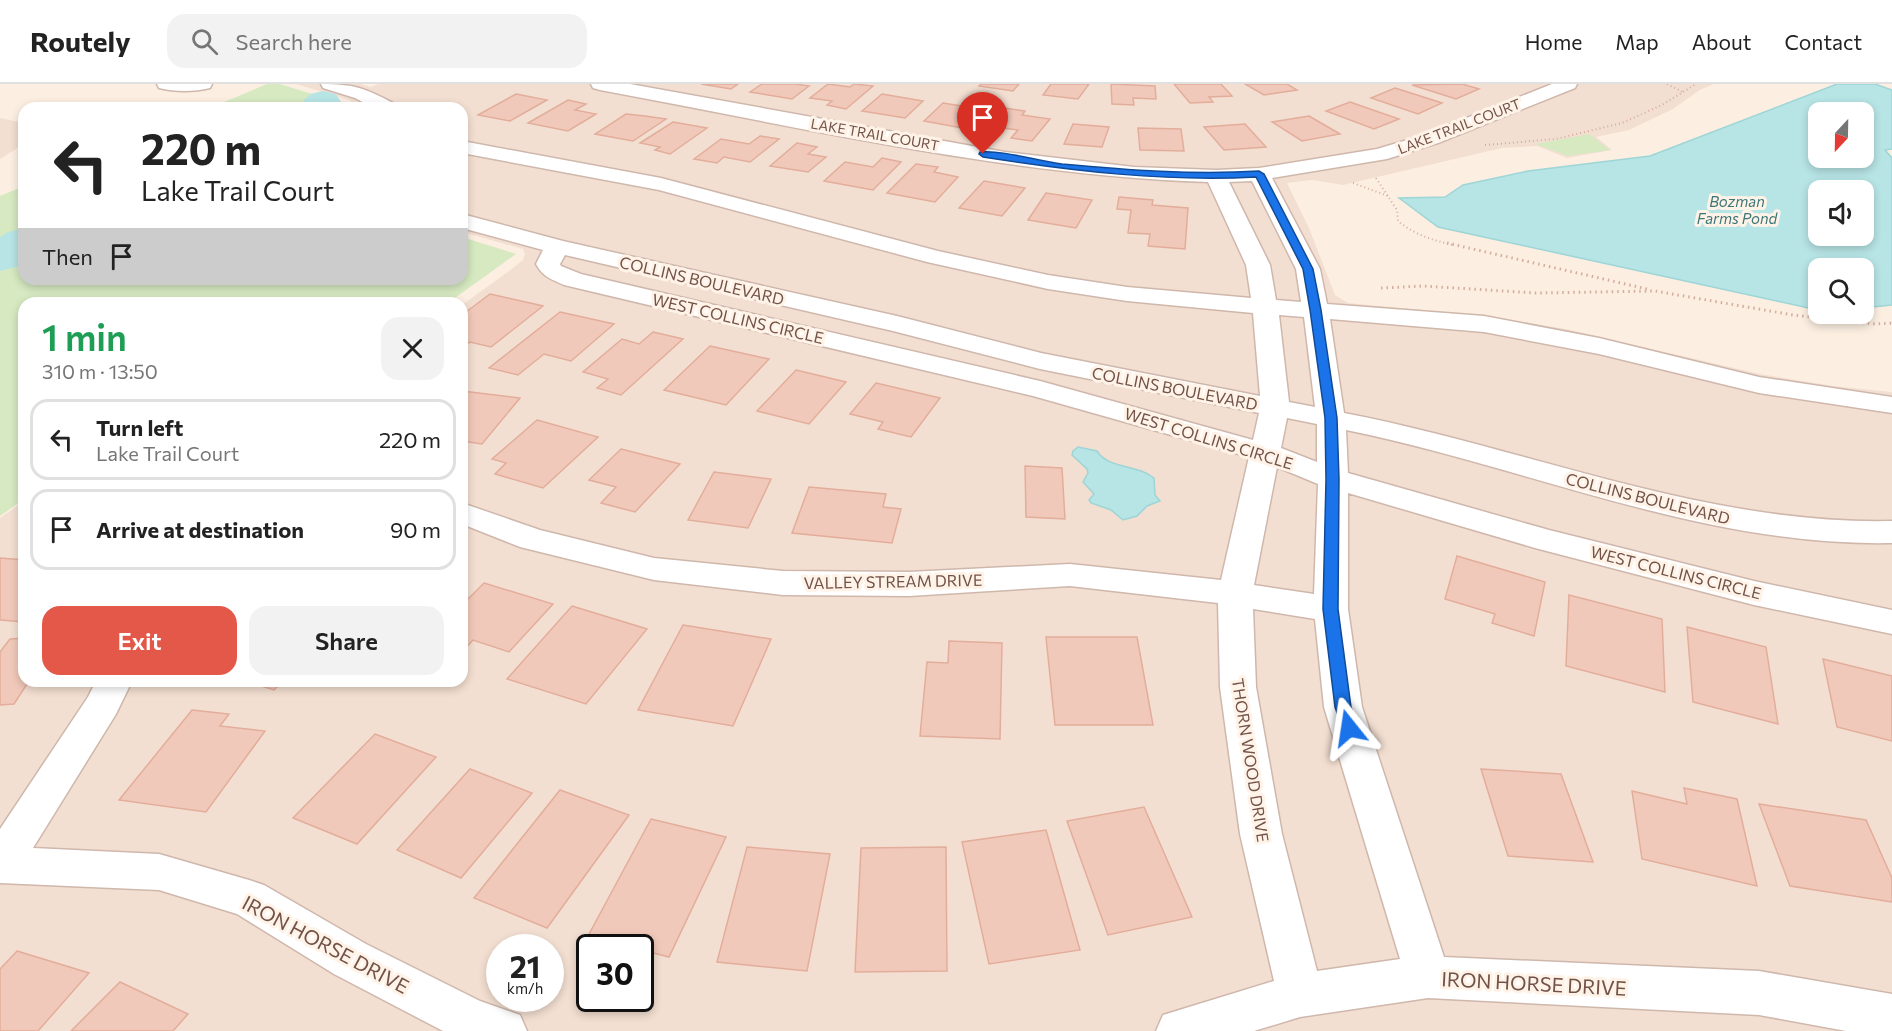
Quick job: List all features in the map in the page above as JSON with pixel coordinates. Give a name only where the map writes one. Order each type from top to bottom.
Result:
[{"type":"street","points":[[166,84],[203,84]]},
{"type":"street","points":[[330,84],[362,94],[377,102]]},
{"type":"street","name":"LAKE TRAIL COURT","points":[[600,84],[1016,160],[1134,173],[1216,176],[1259,174],[1380,155],[1431,139],[1569,84]]},
{"type":"street","points":[[468,148],[693,191],[934,257],[1048,282],[1127,294],[1484,324],[1599,346],[1759,385],[1892,405]]},
{"type":"street","points":[[468,164],[502,156]]},
{"type":"street","points":[[1259,174],[1308,269],[1331,418],[1333,479],[1331,609],[1343,707],[1428,976]]},
{"type":"street","name":"THORN WOOD DRIVE","points":[[1216,176],[1258,265],[1265,307],[1275,407],[1235,593],[1238,687],[1261,834],[1300,995]]},
{"type":"street","name":"COLLINS BOULEVARD","points":[[468,223],[560,248],[897,324],[1040,361],[1409,434],[1614,491],[1734,520],[1845,532],[1892,532]]},
{"type":"street","name":"WEST COLLINS CIRCLE","points":[[560,248],[552,254],[548,264],[552,271],[567,278],[987,375],[1265,452],[1333,479],[1546,540],[1754,592],[1892,622]]},
{"type":"street","name":"VALLEY STREAM DRIVE","points":[[468,515],[531,539],[654,569],[783,582],[909,584],[1070,576],[1184,586],[1331,609]]},
{"type":"street","points":[[0,865],[103,704],[111,687]]},
{"type":"street","name":"IRON HORSE DRIVE","points":[[0,865],[159,872],[249,899],[350,959],[471,1021],[503,1031]]},
{"type":"street","name":"IRON HORSE DRIVE","points":[[1180,1031],[1300,995],[1428,976],[1538,984],[1759,993],[1892,1017]]},
{"type":"path","points":[[1667,84],[1683,92]]},
{"type":"path","points":[[1480,146],[1557,139],[1614,126],[1662,105],[1696,84]]},
{"type":"path","points":[[1372,172],[1397,210],[1398,221],[1409,230],[1428,239],[1655,291],[1793,315],[1875,324],[1892,323]]},
{"type":"path","points":[[1350,182],[1388,196]]},
{"type":"path","points":[[1375,288],[1423,286],[1536,293],[1655,291]]},
{"type":"shaded area","points":[[296,84],[361,84],[371,87],[378,84],[1714,84],[1700,90],[1673,109],[1629,130],[1596,137],[1612,150],[1567,158],[1537,146],[1502,148],[1343,185],[1312,180],[1287,183],[1309,228],[1335,295],[1348,303],[1489,316],[1566,329],[1760,374],[1833,386],[1892,392],[1892,1031],[0,1031],[0,518],[18,505],[18,687],[468,687],[468,301],[523,260],[525,254],[523,249],[468,234],[468,102],[352,102]]},
{"type":"shaded area","points":[[0,118],[18,122],[18,148],[0,159]]},
{"type":"green space","points":[[267,84],[280,84],[338,102],[224,102]]},
{"type":"green space","points":[[1589,134],[1610,150],[1568,156],[1535,144]]},
{"type":"green space","points":[[18,188],[18,285],[468,285],[468,239],[516,254],[456,297],[18,297],[18,503],[0,516],[0,196]]},
{"type":"water","name":"Bozman Farms Pond","points":[[1837,84],[1875,84],[1892,90],[1892,149],[1885,150],[1892,158],[1892,305],[1874,307],[1874,258],[1808,258],[1808,308],[1438,227],[1399,198],[1445,197],[1463,185],[1528,171],[1650,156]]},
{"type":"water","points":[[1078,447],[1097,451],[1108,461],[1139,470],[1154,478],[1155,495],[1160,501],[1147,506],[1137,516],[1123,520],[1111,510],[1091,503],[1089,500],[1094,494],[1083,482],[1088,473],[1087,469],[1072,455]]},
{"type":"building","points":[[701,84],[738,84],[731,89]]},
{"type":"building","points":[[762,84],[809,86],[792,99],[750,92]]},
{"type":"building","points":[[828,84],[850,87],[854,84],[873,86],[846,109],[827,105],[832,101],[810,98]]},
{"type":"building","points":[[981,84],[1019,84],[1013,91],[979,86]]},
{"type":"building","points":[[1051,84],[1089,84],[1078,99],[1043,95]]},
{"type":"building","points":[[1111,84],[1155,86],[1156,99],[1133,98],[1134,105],[1112,104]]},
{"type":"building","points":[[1174,84],[1221,84],[1232,96],[1209,97],[1213,102],[1190,103]]},
{"type":"building","points":[[1245,84],[1287,84],[1297,90],[1264,95]]},
{"type":"building","points":[[1462,84],[1479,89],[1456,99],[1412,85]]},
{"type":"building","points":[[1395,88],[1442,103],[1418,114],[1371,98]]},
{"type":"building","points":[[516,94],[547,100],[510,121],[478,115]]},
{"type":"building","points":[[882,94],[923,101],[905,118],[862,111]]},
{"type":"building","points":[[568,100],[586,104],[575,110],[596,114],[568,131],[528,123]]},
{"type":"building","points":[[1350,102],[1399,119],[1374,129],[1326,111]]},
{"type":"building","points":[[943,103],[981,109],[962,128],[924,121]]},
{"type":"building","points":[[1004,108],[1025,111],[1022,115],[1050,119],[1032,141],[1011,138],[1018,130],[988,126]]},
{"type":"building","points":[[626,114],[666,119],[633,141],[595,134]]},
{"type":"building","points":[[1309,116],[1340,134],[1302,141],[1272,122]]},
{"type":"building","points":[[673,122],[707,128],[670,154],[655,150],[660,147],[640,143]]},
{"type":"building","points":[[1073,124],[1109,127],[1102,147],[1064,144]]},
{"type":"building","points":[[1245,124],[1266,147],[1224,150],[1204,127]]},
{"type":"building","points":[[1138,128],[1181,129],[1184,151],[1140,150]]},
{"type":"building","points":[[760,136],[779,139],[750,162],[724,157],[717,163],[694,159],[721,139],[749,144]]},
{"type":"building","points":[[797,143],[817,147],[808,154],[826,157],[808,172],[770,166]]},
{"type":"building","points":[[882,158],[901,162],[873,190],[824,181],[845,162],[873,167]]},
{"type":"building","points":[[916,164],[938,167],[934,172],[958,177],[935,202],[887,193]]},
{"type":"building","points":[[984,181],[1025,188],[1002,216],[959,208]]},
{"type":"building","points":[[1046,193],[1092,200],[1076,228],[1028,220]]},
{"type":"building","points":[[1119,197],[1153,200],[1152,205],[1188,208],[1185,249],[1148,246],[1150,234],[1128,233],[1131,210],[1117,209]]},
{"type":"building","points":[[490,294],[543,306],[491,347],[468,343],[468,310]]},
{"type":"building","points":[[560,312],[614,324],[571,361],[544,354],[518,375],[489,368]]},
{"type":"building","points":[[653,332],[683,339],[621,395],[597,388],[608,379],[583,372],[622,339],[639,344]]},
{"type":"building","points":[[710,346],[769,359],[726,405],[664,390]]},
{"type":"building","points":[[796,370],[846,382],[809,424],[757,411]]},
{"type":"building","points":[[876,383],[940,398],[911,437],[878,429],[883,422],[850,414]]},
{"type":"building","points":[[468,392],[520,398],[482,444],[468,442]]},
{"type":"building","points":[[537,420],[598,437],[543,488],[495,474],[506,463],[492,459]]},
{"type":"building","points":[[621,449],[680,464],[635,512],[601,503],[616,487],[589,480]]},
{"type":"building","points":[[1025,466],[1062,468],[1065,519],[1026,517]]},
{"type":"building","points":[[714,472],[771,479],[748,528],[688,520]]},
{"type":"building","points":[[809,487],[886,494],[883,507],[901,509],[892,543],[792,533]]},
{"type":"building","points":[[1457,556],[1545,582],[1534,636],[1492,623],[1495,614],[1445,599]]},
{"type":"building","points":[[0,558],[18,560],[18,622],[0,620]]},
{"type":"building","points":[[484,583],[553,604],[509,652],[473,640],[468,645],[468,599]]},
{"type":"building","points":[[1569,595],[1662,619],[1665,692],[1566,666]]},
{"type":"building","points":[[572,606],[647,629],[586,704],[507,679]]},
{"type":"building","points":[[683,625],[771,639],[733,726],[638,710]]},
{"type":"building","points":[[1687,627],[1766,647],[1778,724],[1693,702]]},
{"type":"building","points":[[1046,637],[1137,637],[1153,725],[1055,725]]},
{"type":"building","points":[[18,638],[18,687],[25,687],[14,704],[0,705],[0,652],[10,639]]},
{"type":"building","points":[[949,641],[1002,643],[1000,739],[920,736],[927,662],[948,663]]},
{"type":"building","points":[[1823,659],[1892,676],[1892,741],[1837,727]]},
{"type":"building","points":[[192,710],[229,714],[220,726],[265,731],[206,812],[119,800]]},
{"type":"building","points":[[375,734],[436,757],[357,844],[293,818]]},
{"type":"building","points":[[470,769],[532,793],[461,878],[397,850]]},
{"type":"building","points":[[1481,769],[1561,774],[1593,862],[1508,856]]},
{"type":"building","points":[[1684,788],[1737,799],[1757,886],[1642,859],[1632,791],[1687,804]]},
{"type":"building","points":[[560,790],[629,815],[547,928],[474,898]]},
{"type":"building","points":[[1759,804],[1866,820],[1892,878],[1892,902],[1790,886]]},
{"type":"building","points":[[1144,807],[1192,917],[1108,935],[1067,821]]},
{"type":"building","points":[[651,819],[726,837],[669,957],[654,953],[654,934],[589,934]]},
{"type":"building","points":[[1046,830],[1080,950],[989,964],[962,842]]},
{"type":"building","points":[[747,847],[830,854],[807,971],[717,962]]},
{"type":"building","points":[[946,847],[947,971],[855,972],[861,848]]},
{"type":"building","points":[[17,951],[89,973],[38,1031],[0,1031],[0,969]]},
{"type":"building","points":[[120,982],[188,1014],[173,1031],[71,1031]]},
{"type":"waterway","points":[[0,257],[18,245]]},
{"type":"route","points":[[983,154],[1058,166],[1134,173],[1216,176],[1259,174],[1308,269],[1316,310],[1331,418],[1333,479],[1331,609],[1343,707],[1349,728]]}]
